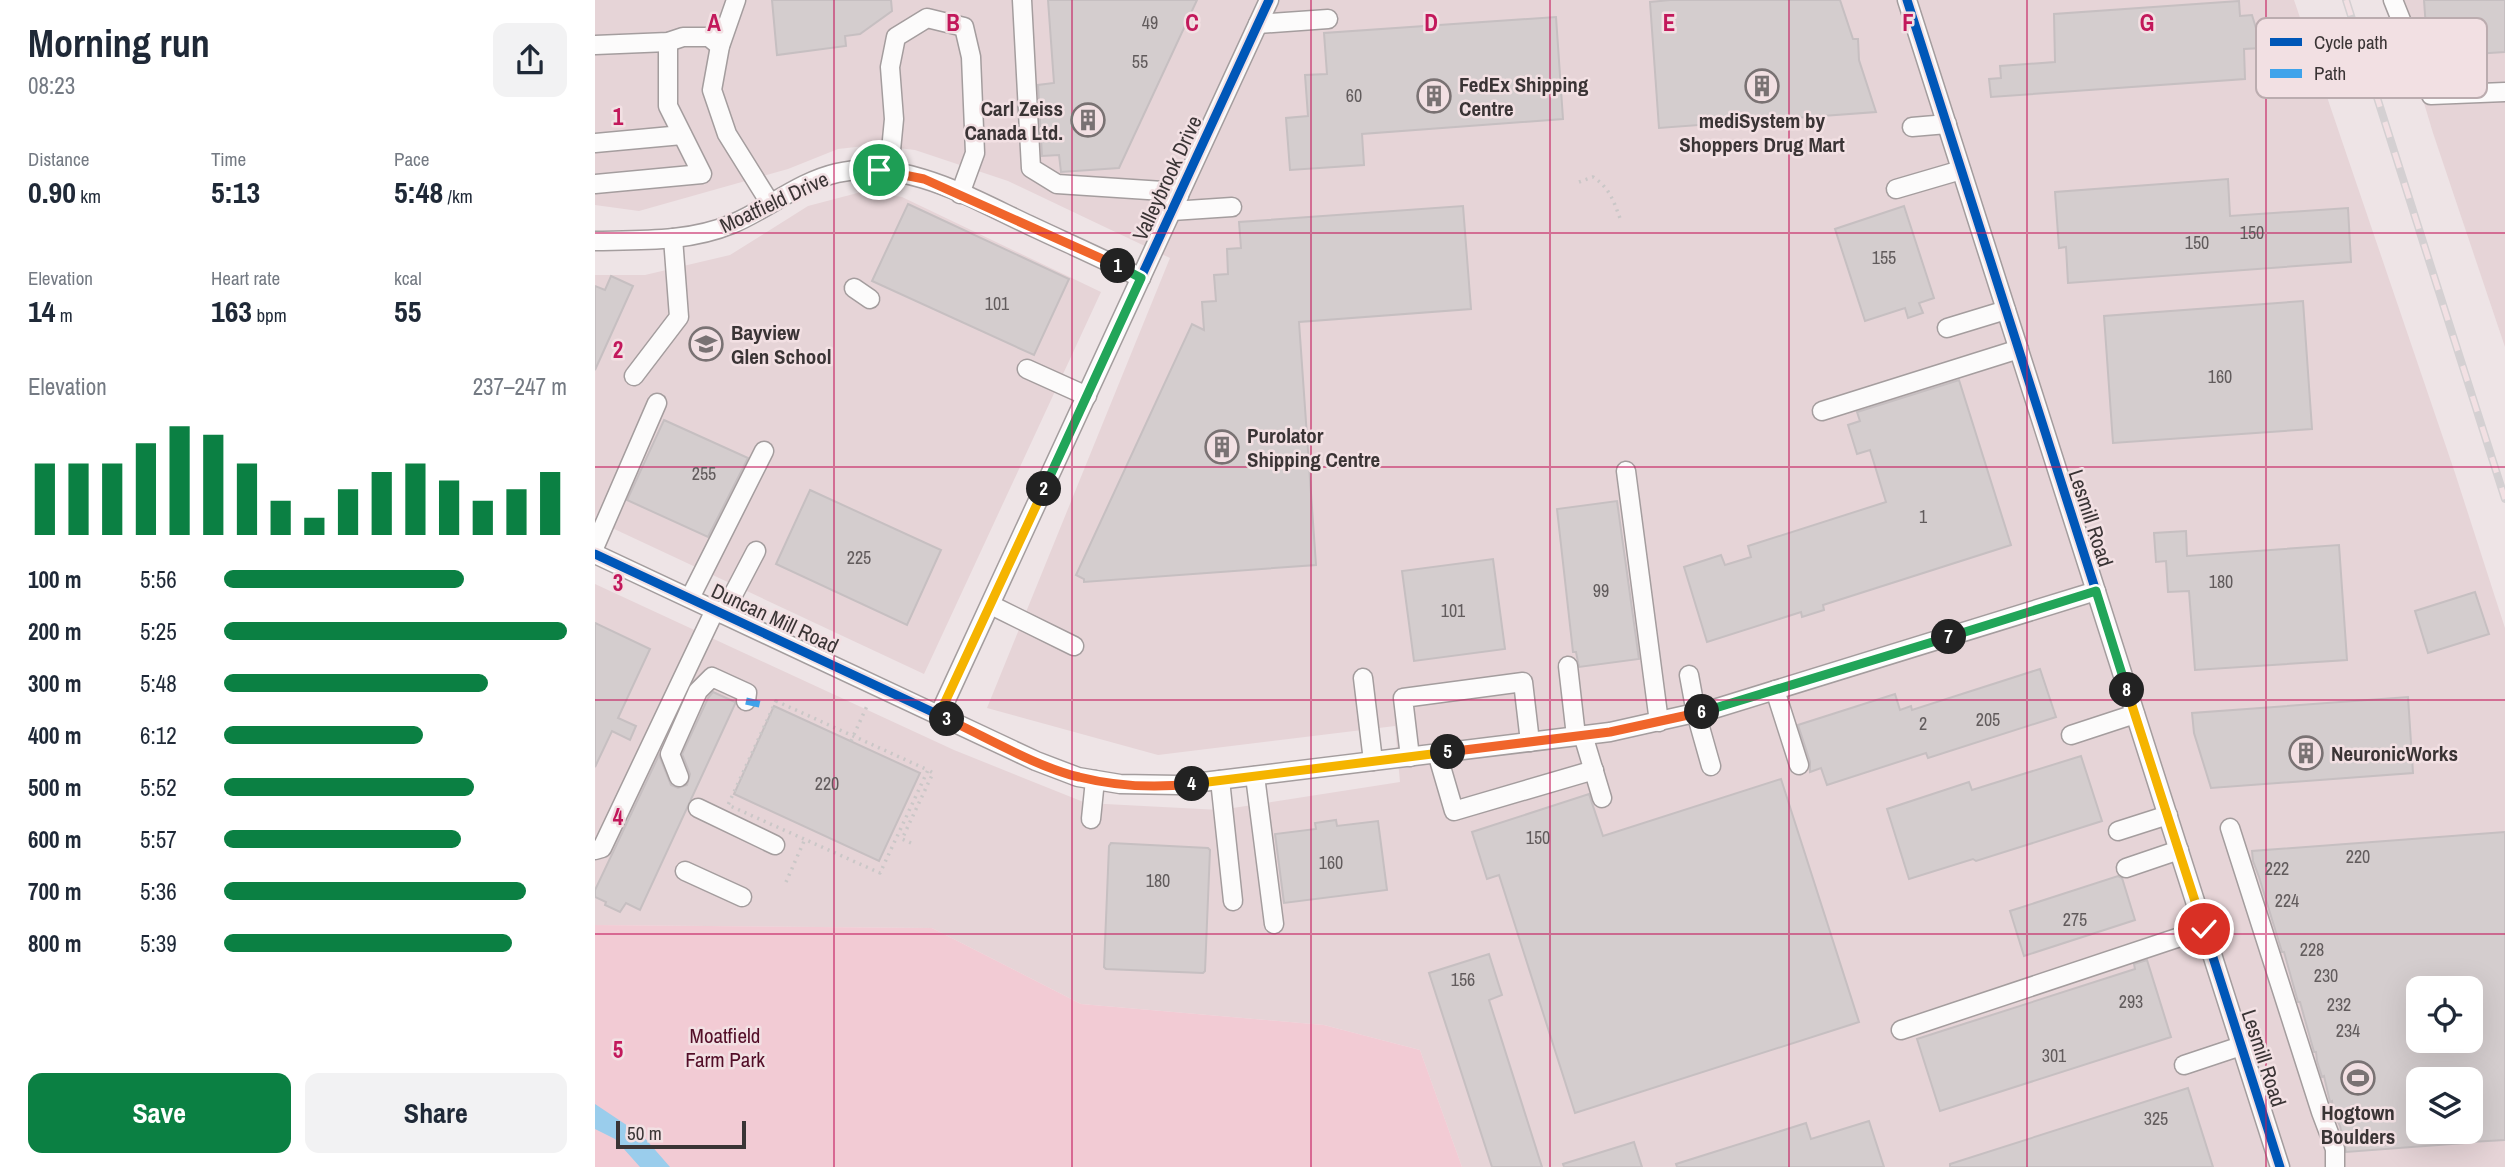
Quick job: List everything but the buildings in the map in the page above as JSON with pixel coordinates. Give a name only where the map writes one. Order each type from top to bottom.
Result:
[{"type":"street","points":[[736,0],[720,46],[712,90],[727,134],[770,203]]},
{"type":"street","points":[[1022,0],[1031,168],[1057,184],[1163,191],[1175,203],[1232,206]]},
{"type":"street","name":"Valleybrook Drive","points":[[939,715],[1269,0]]},
{"type":"street","name":"Lesmill Road","points":[[1907,0],[2280,1167]]},
{"type":"street","points":[[2393,0],[2400,18]]},
{"type":"street","points":[[889,171],[894,119],[890,67],[895,37],[927,18],[964,27],[971,57],[975,153],[960,194]]},
{"type":"street","points":[[1258,24],[1328,19]]},
{"type":"street","points":[[595,46],[668,42],[681,48],[720,46]]},
{"type":"street","points":[[595,184],[702,174],[668,106],[668,42]]},
{"type":"street","points":[[2487,93],[2505,92]]},
{"type":"street","points":[[1912,127],[1947,124]]},
{"type":"street","points":[[595,143],[682,135]]},
{"type":"street","points":[[1896,189],[1961,170]]},
{"type":"street","name":"Moatfield Drive","points":[[595,241],[703,234],[731,224],[807,183],[839,173],[889,171],[924,179],[960,194],[1141,278]]},
{"type":"street","points":[[634,376],[679,317],[673,238]]},
{"type":"street","points":[[854,288],[870,299]]},
{"type":"street","points":[[1947,328],[2006,310]]},
{"type":"street","points":[[1822,411],[2019,349]]},
{"type":"street","points":[[1027,369],[1087,396]]},
{"type":"street","points":[[595,546],[657,403]]},
{"type":"street","points":[[690,598],[764,450]]},
{"type":"street","points":[[1626,471],[1659,722]]},
{"type":"street","points":[[595,850],[602,848],[719,612],[756,551]]},
{"type":"street","name":"Duncan Mill Road","points":[[595,554],[1036,761],[1077,777],[1120,784],[1178,785],[1580,736],[1659,722],[1775,691],[2096,591]]},
{"type":"street","points":[[991,605],[1074,646]]},
{"type":"street","points":[[1568,666],[1580,736],[1602,798]]},
{"type":"street","points":[[1689,675],[1696,713],[1711,766]]},
{"type":"street","points":[[679,777],[670,754],[698,691],[712,677],[747,693],[755,703]]},
{"type":"street","points":[[1363,678],[1373,761]]},
{"type":"street","points":[[1410,757],[1403,698],[1523,682],[1530,742]]},
{"type":"street","points":[[1775,691],[1799,765]]},
{"type":"street","points":[[2071,735],[2135,713]]},
{"type":"street","points":[[1437,753],[1454,811],[1594,771]]},
{"type":"street","points":[[1255,776],[1274,924]]},
{"type":"street","points":[[1091,819],[1095,780]]},
{"type":"street","points":[[1220,780],[1233,901]]},
{"type":"street","points":[[698,808],[775,845]]},
{"type":"street","points":[[2118,831],[2168,815]]},
{"type":"street","points":[[2230,828],[2335,1149],[2335,1167]]},
{"type":"street","points":[[2126,868],[2179,850]]},
{"type":"street","points":[[685,871],[742,897]]},
{"type":"street","points":[[1901,1030],[2204,929]]},
{"type":"street","points":[[2184,1065],[2241,1046]]},
{"type":"path","points":[[1579,182],[1593,177],[1610,191],[1621,221]]},
{"type":"path","points":[[911,843],[902,839],[933,773],[928,770],[852,739],[776,701],[728,805],[880,873],[928,770]]},
{"type":"path","points":[[755,703],[772,709]]},
{"type":"path","points":[[852,739],[867,706]]},
{"type":"path","points":[[786,882],[805,839]]},
{"type":"shaded area","points":[[595,0],[2294,0],[2300,18],[2256,18],[2256,98],[2327,98],[2505,628],[2505,1167],[1462,1167],[1420,1050],[1324,1025],[1081,1004],[932,928],[595,925],[595,584],[954,750],[1086,803],[1220,810],[1400,782],[1395,726],[1158,755],[987,708],[1170,258],[1008,181],[915,150],[874,145],[838,149],[788,169],[639,211],[595,205]]},
{"type":"shaded area","points":[[2393,0],[2505,0],[2505,347],[2422,98],[2487,98],[2487,18],[2398,18]]},
{"type":"shaded area","points":[[865,191],[902,197],[1101,292],[924,674],[595,520],[595,275],[645,275],[730,255],[808,206]]},
{"type":"green space","name":"Moatfield Farm Park","points":[[595,925],[932,928],[1081,1004],[1324,1025],[1420,1050],[1462,1167],[595,1167]]},
{"type":"water","points":[[595,1104],[643,1136],[670,1167],[640,1167],[615,1139],[595,1129]]},
{"type":"railway","points":[[2346,0],[2352,18]]},
{"type":"railway","points":[[2377,98],[2505,499]]},
{"type":"marked path","points":[[746,701],[763,705]]},
{"type":"cycle path","points":[[595,554],[939,715],[1269,0]]},
{"type":"cycle path","points":[[1907,0],[2280,1167]]},
{"type":"place","name":"mediSystem by Shoppers Drug Mart","points":[[1762,86]]},
{"type":"place","name":"FedEx Shipping Centre","points":[[1434,96]]},
{"type":"place","name":"Carl Zeiss Canada Ltd.","points":[[1088,120]]},
{"type":"place","name":"Bayview Glen School","points":[[706,344]]},
{"type":"place","name":"Purolator Shipping Centre","points":[[1222,447]]},
{"type":"place","name":"NeuronicWorks","points":[[2306,753]]},
{"type":"place","name":"Hogtown Boulders","points":[[2358,1078]]},
{"type":"route","points":[[879,170],[924,179],[1141,278],[939,715],[1036,761],[1077,777],[1120,784],[1178,785],[1610,732],[1717,708],[2096,591],[2204,929]]}]
